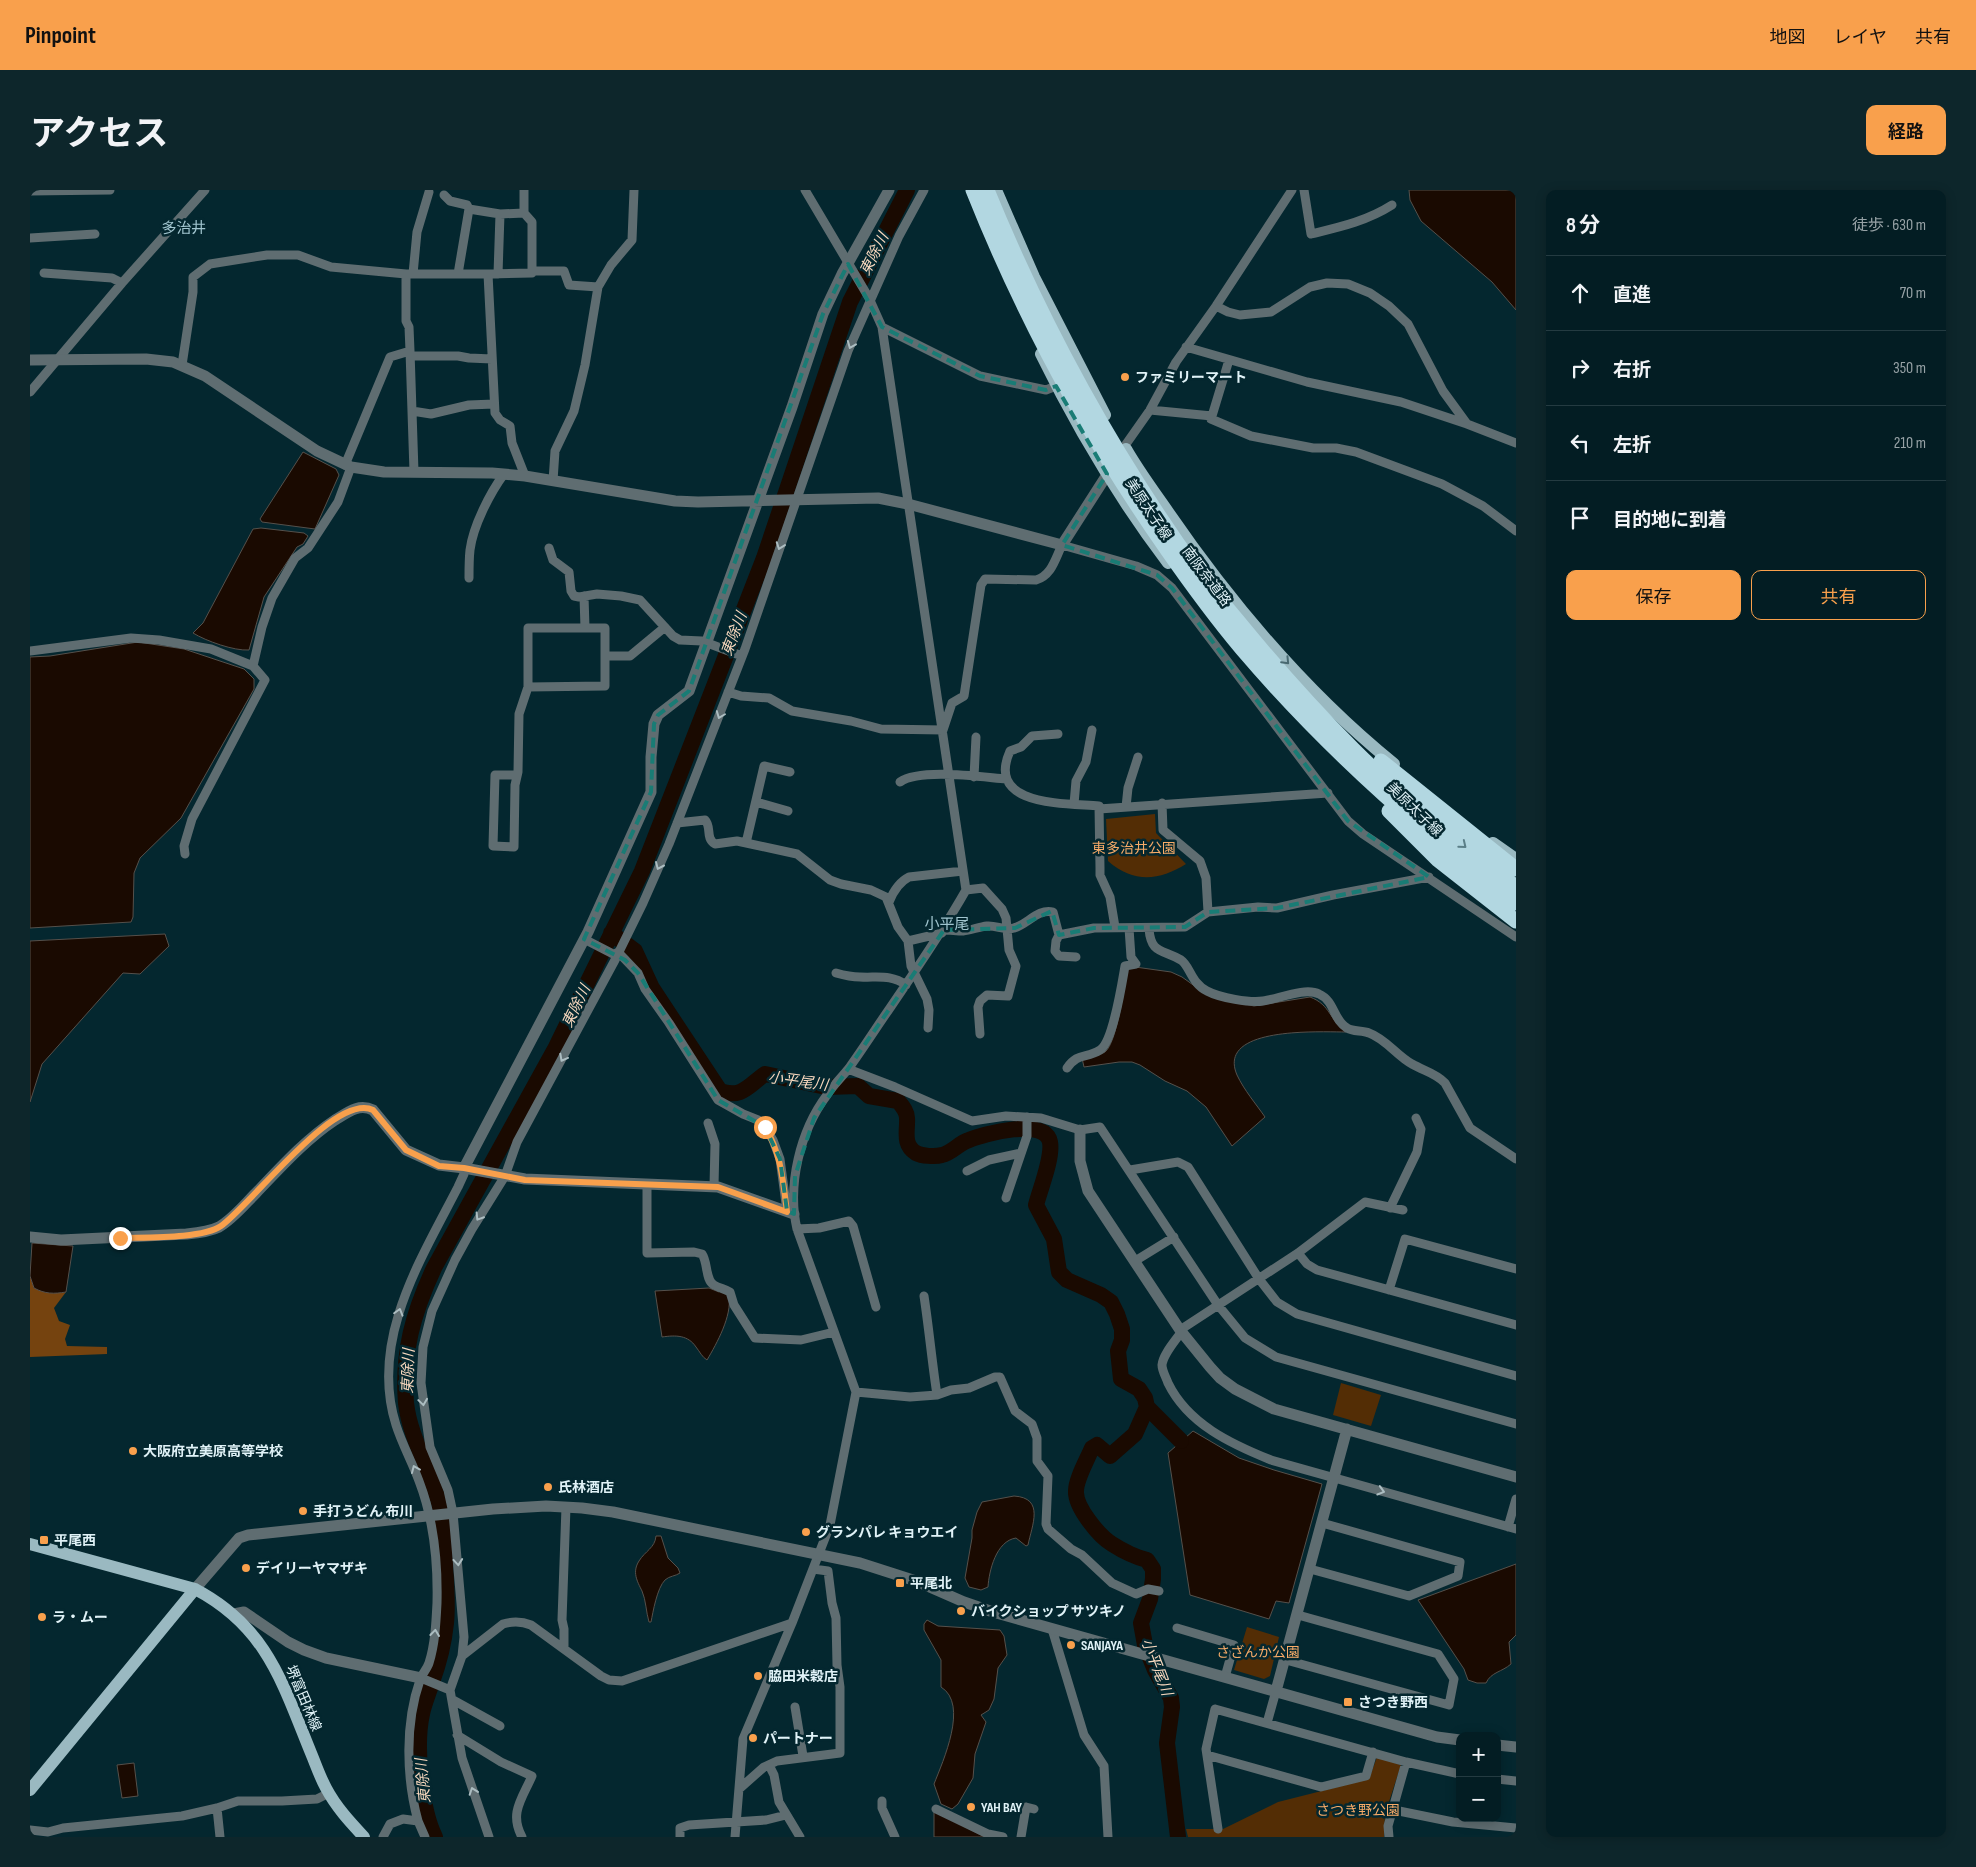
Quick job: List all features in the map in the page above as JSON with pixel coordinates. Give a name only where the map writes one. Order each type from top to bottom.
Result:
[{"type":"highway","name":"南阪奈道路","points":[[973,190],[1016,291],[1050,360],[1087,426],[1191,584],[1242,649],[1326,740],[1370,782],[1469,867],[1516,903]]},
{"type":"highway","name":"南阪奈道路","points":[[987,190],[1033,295],[1062,354],[1139,485],[1198,573],[1279,670],[1354,750],[1425,814],[1516,887]]},
{"type":"highway","points":[[1242,649],[1357,780],[1409,832],[1469,886],[1516,921]]},
{"type":"highway","points":[[1279,670],[1365,749],[1516,869]]},
{"type":"main road","name":"美原太子線","points":[[965,190],[1008,288],[1056,386],[1132,514],[1198,604],[1236,649],[1314,731],[1426,841],[1516,913]]},
{"type":"main road","name":"美原太子線","points":[[996,190],[1034,277],[1105,416],[1124,448],[1201,561],[1260,634],[1327,705],[1380,753],[1516,858]]},
{"type":"main road","name":"堺富田林線","points":[[30,1544],[195,1589],[216,1600],[234,1614],[271,1659],[329,1793],[349,1821],[364,1837]]},
{"type":"main road","points":[[30,1790],[195,1589]]},
{"type":"street","points":[[30,191],[110,190]]},
{"type":"street","points":[[30,392],[122,283],[205,190]]},
{"type":"street","points":[[524,190],[524,213],[532,222],[532,271]]},
{"type":"street","points":[[553,481],[555,451],[574,411],[585,364],[598,287],[611,265],[632,240],[634,190]]},
{"type":"street","points":[[790,1212],[795,1176],[804,1140],[826,1095],[848,1069],[943,931],[966,890],[882,327],[851,267],[805,190]]},
{"type":"street","points":[[425,1837],[418,1821],[413,1801],[410,1754],[411,1724],[429,1665],[436,1622],[436,1563],[432,1515],[396,1424],[390,1390],[391,1350],[403,1298],[413,1274],[584,939],[651,792],[651,757],[654,724],[658,715],[689,691],[763,502],[823,314],[851,267],[890,190]]},
{"type":"street","points":[[448,1689],[462,1656],[464,1637],[448,1490],[428,1439],[420,1383],[423,1346],[432,1311],[455,1260],[503,1175],[517,1142],[643,903],[677,823],[742,656],[798,500],[848,351],[899,236],[924,190]]},
{"type":"street","points":[[942,730],[952,703],[964,696],[981,585],[985,579],[1036,580],[1049,573],[1062,545],[1150,410],[1176,362],[1216,306],[1292,190]]},
{"type":"street","points":[[1304,190],[1311,234],[1353,224],[1378,214],[1392,205]]},
{"type":"street","points":[[414,472],[409,326],[406,322],[409,274],[426,191],[445,192],[450,200],[467,205],[469,209],[500,214],[524,213]]},
{"type":"street","points":[[458,274],[469,209]]},
{"type":"street","points":[[500,214],[493,274],[492,359],[494,404],[495,413],[500,420],[510,426],[512,443],[525,476]]},
{"type":"street","points":[[30,238],[95,234]]},
{"type":"street","points":[[182,365],[193,292],[193,277],[210,264],[268,255],[298,255],[331,267],[409,274],[493,274],[564,271],[569,285],[598,287]]},
{"type":"street","points":[[44,273],[112,278],[122,283]]},
{"type":"street","points":[[1216,306],[1240,315],[1271,312],[1310,287],[1327,284],[1348,284],[1370,293],[1389,306],[1408,324],[1443,391],[1467,424]]},
{"type":"street","points":[[882,327],[980,376],[1046,390],[1056,386]]},
{"type":"street","points":[[1186,347],[1307,382],[1401,402],[1516,443]]},
{"type":"street","points":[[253,666],[262,627],[272,598],[295,558],[308,548],[338,502],[348,466],[390,357],[410,353],[492,359]]},
{"type":"street","points":[[30,360],[146,359],[182,365],[205,376],[317,451],[348,466],[384,472],[525,476],[675,501],[763,502],[878,498],[908,504],[1136,566],[1157,575],[1172,588],[1348,821],[1363,834],[1516,936]]},
{"type":"street","points":[[1229,360],[1211,419],[1251,436],[1313,448],[1336,448],[1356,452],[1442,484],[1483,506],[1516,531]]},
{"type":"street","points":[[412,411],[431,414],[468,404],[494,404]]},
{"type":"street","points":[[1150,410],[1212,416]]},
{"type":"street","points":[[469,578],[470,548],[487,501],[504,474]]},
{"type":"street","points":[[549,548],[553,560],[569,572],[571,591],[574,596],[596,594],[640,600],[680,640],[702,641],[742,656]]},
{"type":"street","points":[[584,596],[585,628]]},
{"type":"street","points":[[605,656],[630,656],[665,627]]},
{"type":"street","points":[[518,776],[495,776],[493,846],[514,847],[515,785],[518,776],[519,714],[528,687],[528,628],[605,628],[605,686],[528,687]]},
{"type":"street","points":[[30,651],[131,638],[159,640],[211,649],[253,666],[265,680],[192,819],[184,846],[185,854]]},
{"type":"street","points":[[728,692],[741,696],[769,698],[792,711],[851,721],[881,729],[942,730]]},
{"type":"street","points":[[1074,804],[1076,781],[1086,762],[1092,730]]},
{"type":"street","points":[[1058,734],[1032,736],[1021,747],[1010,751],[1005,773],[1006,779],[1011,788],[1025,797],[1099,806],[1100,875],[1110,898],[1115,927]]},
{"type":"street","points":[[974,777],[976,737]]},
{"type":"street","points":[[1126,807],[1128,788],[1138,757]]},
{"type":"street","points":[[746,843],[764,766],[790,772]]},
{"type":"street","points":[[900,782],[907,777],[915,775],[1006,779]]},
{"type":"street","points":[[1099,809],[1328,793]]},
{"type":"street","points":[[756,802],[788,811]]},
{"type":"street","points":[[1162,804],[1163,830],[1200,861],[1206,878],[1208,912]]},
{"type":"street","points":[[677,823],[705,820],[708,823],[709,837],[715,844],[737,841],[797,854],[830,880],[882,894],[889,902],[892,915],[908,940],[911,966],[927,999],[930,1010],[928,1028]]},
{"type":"street","points":[[889,902],[903,880],[909,876],[963,871]]},
{"type":"street","points":[[1059,935],[1094,928],[1149,929],[1185,927],[1208,912],[1258,907],[1278,908],[1333,895],[1429,877]]},
{"type":"street","points":[[966,890],[983,888],[1002,909],[1006,918],[1009,950],[1016,966],[1008,996],[987,995],[980,1000],[978,1007],[980,1034]]},
{"type":"street","points":[[908,940],[943,931],[964,931],[989,926],[1007,929],[1015,928],[1038,914],[1049,911],[1053,912],[1059,935],[1055,951],[1060,956],[1076,957]]},
{"type":"street","points":[[1067,1068],[1073,1059],[1100,1051],[1105,1045],[1113,1026],[1125,966],[1136,964],[1131,957],[1128,928]]},
{"type":"street","points":[[1149,929],[1150,942],[1156,949],[1183,961],[1194,981],[1207,991],[1256,1002],[1308,991],[1318,993],[1329,1000],[1340,1022],[1348,1029],[1374,1035],[1413,1065],[1439,1076],[1445,1082],[1470,1128],[1516,1159]]},
{"type":"street","points":[[584,939],[617,954],[638,973],[645,989],[718,1100],[758,1120],[773,1140],[780,1158],[790,1212],[856,1392],[830,1525],[792,1623],[743,1740],[738,1821],[735,1837]]},
{"type":"street","points":[[836,973],[858,978],[888,976],[906,985]]},
{"type":"street","points":[[848,1069],[895,1087],[972,1121],[1006,1116],[1041,1118],[1080,1130],[1100,1127],[1218,1305],[1246,1338],[1276,1357],[1516,1424]]},
{"type":"street","points":[[30,1237],[61,1240],[206,1232],[220,1226],[303,1144],[319,1131],[353,1109],[367,1107],[373,1110],[406,1150],[439,1166],[468,1168],[525,1180],[714,1186],[790,1212]]},
{"type":"street","points":[[1006,1198],[1026,1136],[1027,1117]]},
{"type":"street","points":[[1390,1208],[1417,1152],[1420,1129],[1416,1118]]},
{"type":"street","points":[[708,1123],[715,1144],[714,1186]]},
{"type":"street","points":[[1080,1130],[1080,1162],[1088,1190],[1181,1330],[1210,1367],[1234,1389],[1274,1409],[1516,1477]]},
{"type":"street","points":[[967,1172],[989,1160],[1021,1153]]},
{"type":"street","points":[[1130,1170],[1178,1162],[1188,1167],[1259,1279],[1277,1302],[1297,1314],[1516,1376]]},
{"type":"street","points":[[647,1184],[647,1254],[702,1254],[706,1259],[710,1282],[730,1292],[734,1305],[755,1338],[801,1340],[834,1332]]},
{"type":"street","points":[[1403,1210],[1365,1202],[1298,1254],[1181,1330],[1162,1362],[1162,1370],[1176,1399],[1217,1434],[1238,1447],[1271,1460],[1512,1528],[1516,1499]]},
{"type":"street","points":[[797,1229],[818,1228],[849,1221],[853,1226],[876,1307]]},
{"type":"street","points":[[1135,1261],[1174,1236]]},
{"type":"street","points":[[1389,1290],[1405,1239],[1516,1269]]},
{"type":"street","points":[[1298,1254],[1316,1270],[1516,1325]]},
{"type":"street","points":[[924,1296],[930,1334],[930,1355],[937,1395]]},
{"type":"street","points":[[856,1392],[910,1396],[937,1395],[951,1390],[969,1388],[995,1377],[1000,1377],[1015,1411],[1032,1424],[1035,1431],[1037,1462],[1048,1476],[1046,1524],[1048,1529],[1071,1549],[1082,1555],[1112,1583],[1136,1594],[1148,1589],[1160,1591]]},
{"type":"street","points":[[1267,1723],[1286,1660],[1347,1429]]},
{"type":"street","points":[[195,1589],[239,1538],[264,1533],[493,1509],[546,1506],[613,1512],[860,1563],[916,1581],[964,1602],[1052,1629],[1437,1737],[1456,1739]]},
{"type":"street","points":[[564,1649],[562,1620],[566,1507]]},
{"type":"street","points":[[1310,1569],[1409,1596],[1458,1576],[1460,1562],[1322,1523]]},
{"type":"street","points":[[739,1789],[769,1765],[777,1761],[803,1756],[840,1753],[840,1687],[837,1665],[836,1618],[828,1571],[813,1569]]},
{"type":"street","points":[[234,1614],[244,1612],[288,1642],[326,1658],[424,1680],[448,1689],[453,1700],[462,1758],[489,1837]]},
{"type":"street","points":[[1286,1660],[1449,1704],[1454,1679],[1438,1654],[1298,1614]]},
{"type":"street","points":[[462,1656],[503,1624],[518,1621],[531,1625],[601,1676],[609,1680],[622,1681],[792,1623]]},
{"type":"street","points":[[1176,1628],[1234,1645],[1225,1677]]},
{"type":"street","points":[[1052,1629],[1084,1735],[1104,1766],[1108,1837]]},
{"type":"street","points":[[453,1700],[500,1726]]},
{"type":"street","points":[[795,1707],[803,1756]]},
{"type":"street","points":[[1218,1829],[1206,1749],[1216,1709],[1406,1762],[1456,1773]]},
{"type":"street","points":[[457,1735],[501,1762],[532,1776],[515,1816],[517,1827],[522,1837]]},
{"type":"street","points":[[1501,1745],[1516,1747]]},
{"type":"street","points":[[1207,1755],[1321,1787],[1366,1776],[1373,1752]]},
{"type":"street","points":[[1389,1837],[1388,1826],[1406,1762]]},
{"type":"street","points":[[769,1765],[774,1775],[779,1802],[800,1837]]},
{"type":"street","points":[[1501,1778],[1516,1780]]},
{"type":"street","points":[[30,1830],[48,1832],[63,1828],[182,1816],[217,1808],[238,1800],[282,1801],[317,1799],[329,1793]]},
{"type":"street","points":[[882,1800],[882,1808],[895,1837]]},
{"type":"street","points":[[1021,1837],[1026,1807],[1034,1809]]},
{"type":"street","points":[[217,1808],[220,1837]]},
{"type":"street","points":[[936,1809],[988,1834],[1003,1837]]},
{"type":"street","points":[[1394,1810],[1454,1822],[1516,1828]]},
{"type":"street","points":[[680,1837],[680,1828],[689,1825],[776,1819],[786,1815]]},
{"type":"street","points":[[383,1837],[390,1824],[403,1819],[418,1821]]},
{"type":"highlighted area","points":[[848,264],[882,327],[980,376],[1046,390],[1056,386],[1107,474],[1062,545],[1157,575],[1172,588],[1348,821],[1429,877],[1277,908],[1208,912],[1185,927],[1094,928],[1059,935],[1052,911],[1015,928],[944,930],[814,1118],[795,1176],[794,1214],[787,1211],[780,1159],[765,1127],[718,1100],[638,973],[625,960],[584,939],[651,792],[654,724],[658,715],[689,691],[823,314]]},
{"type":"green space","name":"東多治井公園","points":[[1155,814],[1156,833],[1186,864],[1166,874],[1146,877],[1127,873],[1108,861],[1106,819]]},
{"type":"green space","points":[[1341,1383],[1381,1395],[1371,1426],[1333,1415]]},
{"type":"green space","name":"さざんか公園","points":[[1247,1627],[1279,1637],[1270,1676],[1264,1679],[1234,1670]]},
{"type":"green space","name":"さつき野公園","points":[[1377,1757],[1401,1765],[1385,1814],[1384,1837],[1188,1837],[1186,1829],[1223,1829],[1278,1802],[1369,1779]]},
{"type":"shaded area","points":[[1409,190],[1516,190],[1516,310],[1492,282],[1421,221],[1410,200]]},
{"type":"shaded area","points":[[303,452],[336,469],[339,475],[315,529],[262,522],[260,519]]},
{"type":"shaded area","points":[[261,528],[304,533],[308,536],[303,544],[297,547],[264,597],[249,650],[220,645],[193,633],[203,623],[253,529]]},
{"type":"shaded area","points":[[138,642],[184,649],[244,669],[254,679],[254,689],[181,818],[140,858],[134,873],[133,917],[131,922],[30,928],[30,657],[50,656]]},
{"type":"shaded area","points":[[165,934],[169,946],[140,974],[123,973],[42,1064],[30,1102],[30,941]]},
{"type":"shaded area","points":[[1128,966],[1171,972],[1213,997],[1254,1006],[1310,997],[1322,1004],[1336,1023],[1346,1032],[1274,1035],[1255,1040],[1242,1048],[1235,1059],[1237,1075],[1265,1117],[1232,1146],[1206,1107],[1187,1091],[1165,1081],[1140,1065],[1132,1062],[1119,1062],[1084,1067],[1082,1058],[1105,1052],[1113,1037],[1123,998]]},
{"type":"shaded area","points":[[32,1243],[73,1246],[66,1292],[50,1293],[34,1288],[30,1276]]},
{"type":"shaded area","points":[[30,1276],[34,1288],[52,1293],[66,1292],[54,1308],[59,1321],[70,1325],[65,1339],[67,1346],[107,1347],[107,1354],[30,1357]]},
{"type":"shaded area","points":[[709,1288],[719,1292],[720,1290],[729,1296],[729,1304],[723,1329],[707,1360],[689,1340],[677,1336],[662,1337],[655,1291]]},
{"type":"shaded area","points":[[1193,1431],[1239,1458],[1322,1484],[1289,1603],[1276,1601],[1269,1619],[1190,1595],[1168,1453]]},
{"type":"shaded area","points":[[1014,1496],[1024,1498],[1033,1507],[1034,1521],[1028,1545],[1026,1546],[1016,1538],[1009,1540],[1003,1545],[995,1558],[988,1587],[981,1590],[969,1587],[965,1578],[972,1530],[977,1512],[982,1502]]},
{"type":"shaded area","points":[[656,1536],[661,1536],[668,1558],[678,1568],[680,1573],[667,1579],[662,1584],[651,1622],[649,1622],[643,1595],[636,1576],[636,1569],[641,1558],[654,1544]]},
{"type":"shaded area","points":[[1516,1564],[1516,1635],[1509,1642],[1511,1664],[1494,1674],[1486,1683],[1468,1680],[1464,1669],[1418,1600]]},
{"type":"shaded area","points":[[927,1620],[938,1626],[1000,1630],[1004,1636],[1007,1655],[998,1668],[994,1699],[989,1710],[981,1715],[986,1722],[975,1754],[973,1778],[958,1804],[952,1809],[941,1804],[934,1784],[948,1748],[953,1719],[953,1706],[949,1695],[941,1687],[941,1660],[924,1630],[924,1624]]},
{"type":"shaded area","points":[[134,1763],[138,1796],[122,1798],[117,1765]]},
{"type":"shaded area","points":[[934,1811],[985,1837],[934,1837]]},
{"type":"waterway","name":"東除川","points":[[435,1837],[430,1825],[423,1794],[419,1742],[423,1710],[437,1668],[444,1638],[447,1616],[447,1593],[441,1510],[412,1429],[406,1403],[406,1367],[415,1317],[434,1268],[556,1047],[642,871],[764,558],[850,302],[907,190]]},
{"type":"waterway","name":"小平尾川","points":[[611,933],[635,951],[652,988],[720,1091],[728,1093],[740,1092],[765,1074],[826,1087],[858,1086],[869,1096],[898,1101],[907,1115],[907,1141],[916,1153],[925,1155],[936,1156],[946,1154],[965,1141],[1000,1131],[1026,1129],[1037,1130],[1046,1134],[1050,1142],[1050,1156],[1036,1205],[1054,1239],[1059,1272],[1067,1280],[1101,1295],[1111,1302],[1122,1329],[1122,1340],[1118,1351],[1121,1379],[1139,1389],[1145,1398],[1147,1407],[1135,1434],[1110,1456],[1097,1445],[1092,1448],[1080,1475],[1076,1491],[1079,1505],[1101,1535],[1120,1549],[1147,1560],[1153,1569],[1150,1599],[1141,1623],[1145,1645],[1155,1670],[1171,1698],[1172,1707],[1167,1743],[1178,1837]]},
{"type":"waterway","points":[[1147,1407],[1181,1441]]},
{"type":"place","name":"ファミリーマート","points":[[1125,377]]},
{"type":"place","name":"大阪府立美原高等学校","points":[[133,1451]]},
{"type":"place","name":"氏林酒店","points":[[548,1487]]},
{"type":"place","name":"手打うどん 布川","points":[[303,1511]]},
{"type":"place","name":"グランパレ キョウエイ","points":[[806,1532]]},
{"type":"place","name":"平尾西","points":[[44,1540]]},
{"type":"place","name":"デイリーヤマザキ","points":[[246,1568]]},
{"type":"place","name":"平尾北","points":[[900,1583]]},
{"type":"place","name":"バイクショップ サツキノ","points":[[961,1611]]},
{"type":"place","name":"ラ・ムー","points":[[42,1617]]},
{"type":"place","name":"SANJAYA","points":[[1071,1645]]},
{"type":"place","name":"脇田米穀店","points":[[758,1676]]},
{"type":"place","name":"さつき野西","points":[[1348,1702]]},
{"type":"place","name":"パートナー","points":[[753,1738]]},
{"type":"place","name":"YAH BAY","points":[[971,1807]]},
{"type":"district","name":"多治井","points":[[184,228]]},
{"type":"district","name":"小平尾","points":[[947,924]]},
{"type":"route","points":[[120,1238],[206,1232],[220,1226],[303,1144],[319,1131],[353,1109],[367,1107],[373,1110],[406,1150],[423,1160],[439,1166],[464,1168],[525,1180],[682,1184],[718,1187],[787,1212],[780,1158],[773,1140],[765,1127]]}]
